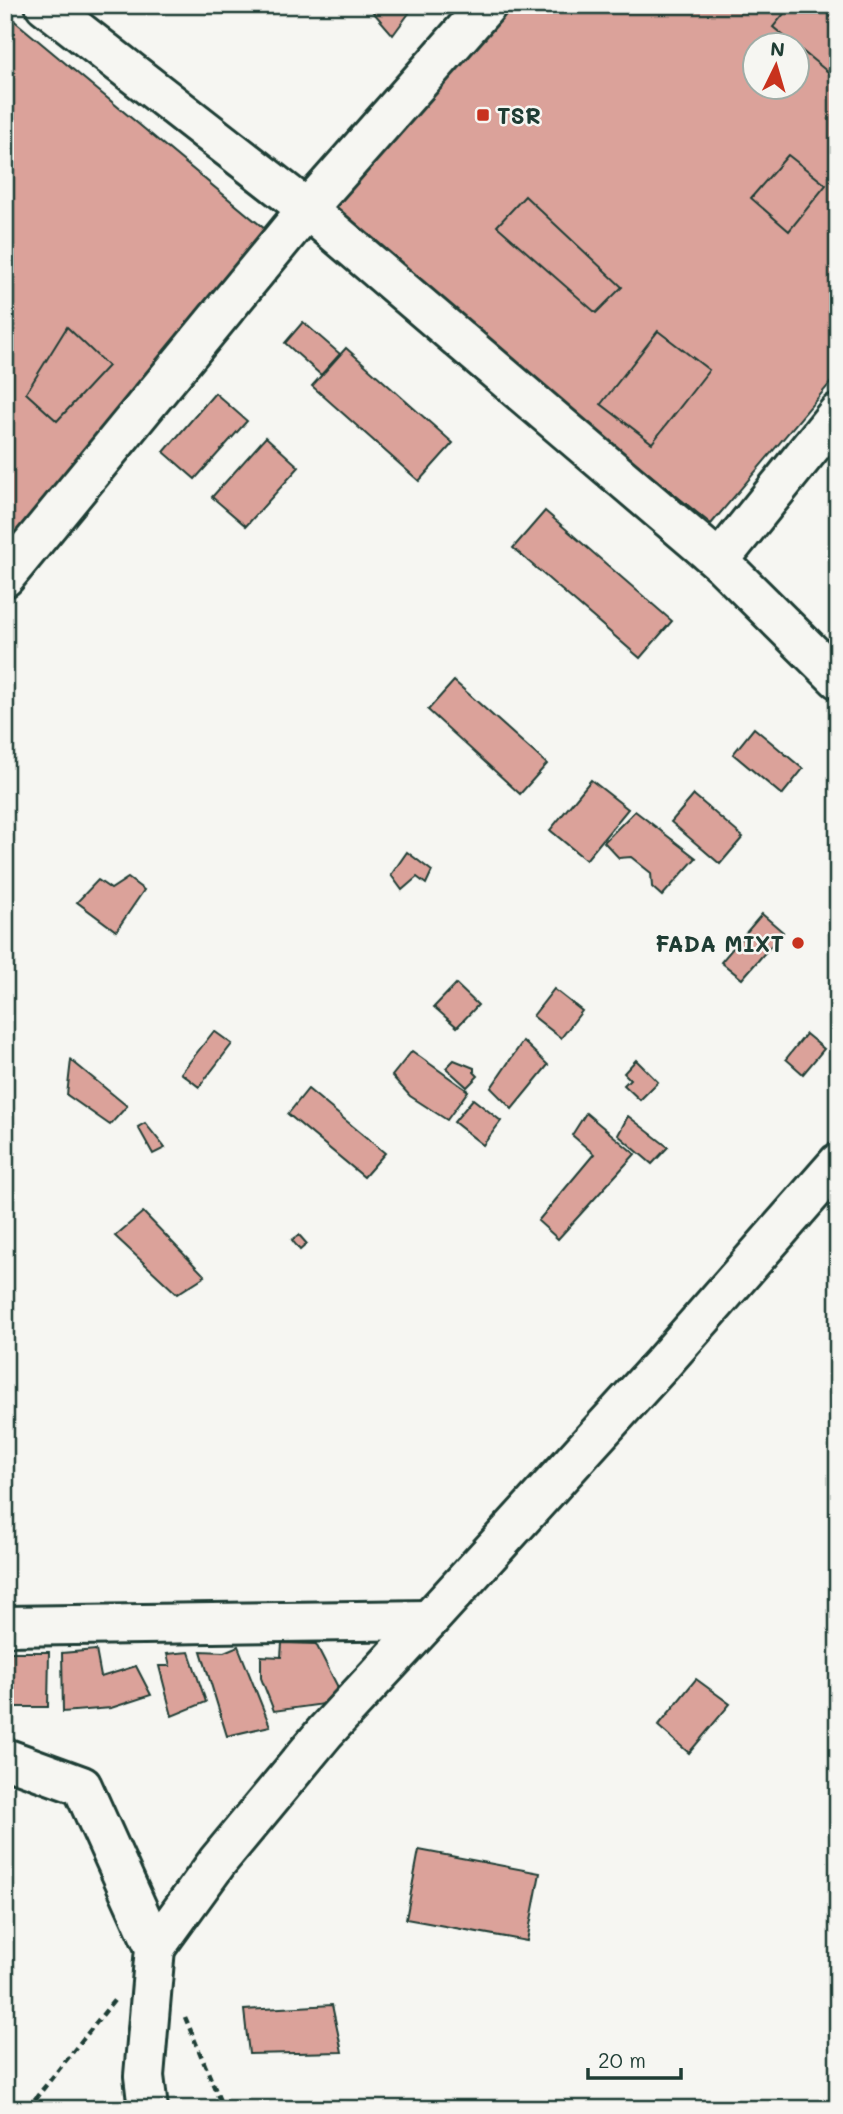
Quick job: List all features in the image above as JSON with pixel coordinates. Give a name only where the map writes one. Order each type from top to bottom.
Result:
[{"type":"street","points":[[45,5],[307,209],[719,561],[838,678]]},
{"type":"street","points":[[5,577],[307,209],[487,5]]},
{"type":"street","points":[[719,561],[838,413]]},
{"type":"street","points":[[155,1948],[218,1861],[325,1732],[670,1354],[838,1163]]},
{"type":"street","points":[[5,1626],[429,1620]]},
{"type":"street","points":[[5,1758],[82,1786],[155,1948],[144,2076],[148,2109]]},
{"type":"path","points":[[27,2109],[121,1991]]},
{"type":"path","points":[[183,2012],[220,2101],[231,2109]]},
{"type":"building","points":[[367,5],[415,5],[393,35]]},
{"type":"building","points":[[507,5],[838,5],[838,374],[711,524],[324,210]]},
{"type":"building","points":[[791,5],[838,5],[838,73],[834,77],[812,59],[812,32],[779,32],[773,27]]},
{"type":"building","points":[[5,13],[266,230],[5,548]]},
{"type":"building","points":[[788,155],[826,185],[789,231],[751,198]]},
{"type":"building","points":[[525,196],[622,287],[596,313],[497,226]]},
{"type":"building","points":[[303,322],[340,354],[321,375],[285,343]]},
{"type":"building","points":[[67,327],[108,366],[57,421],[26,393]]},
{"type":"building","points":[[658,331],[709,370],[652,443],[601,404]]},
{"type":"building","points":[[346,348],[453,443],[419,481],[312,386]]},
{"type":"building","points":[[215,393],[247,421],[195,479],[164,452]]},
{"type":"building","points":[[266,437],[299,467],[246,526],[212,497]]},
{"type":"building","points":[[545,511],[672,621],[640,658],[513,548]]},
{"type":"building","points":[[454,681],[547,764],[520,794],[428,710]]},
{"type":"building","points":[[754,728],[803,769],[782,795],[733,754]]},
{"type":"building","points":[[591,780],[628,809],[586,860],[550,830]]},
{"type":"building","points":[[694,795],[743,837],[720,864],[671,822]]},
{"type":"building","points":[[635,811],[696,858],[662,896],[652,887],[651,873],[631,857],[619,858],[604,842]]},
{"type":"building","points":[[407,852],[432,871],[426,884],[417,877],[402,890],[391,875]]},
{"type":"building","points":[[128,878],[144,890],[116,931],[77,902],[98,880],[111,889]]},
{"type":"building","points":[[762,914],[783,932],[742,979],[721,962]]},
{"type":"building","points":[[456,984],[478,1005],[457,1027],[434,1007]]},
{"type":"building","points":[[554,989],[582,1011],[561,1038],[533,1016]]},
{"type":"building","points":[[214,1031],[232,1044],[199,1087],[181,1073]]},
{"type":"building","points":[[806,1034],[824,1049],[803,1074],[786,1059]]},
{"type":"building","points":[[523,1041],[548,1065],[512,1109],[491,1088]]},
{"type":"building","points":[[412,1051],[468,1091],[447,1120],[410,1096],[392,1076]]},
{"type":"building","points":[[71,1060],[127,1106],[110,1125],[67,1095]]},
{"type":"building","points":[[454,1060],[474,1068],[478,1076],[467,1087],[446,1068]]},
{"type":"building","points":[[636,1060],[658,1082],[640,1100],[624,1085],[630,1079],[624,1073]]},
{"type":"building","points":[[308,1089],[385,1153],[364,1177],[288,1114]]},
{"type":"building","points":[[473,1099],[501,1121],[483,1145],[454,1122]]},
{"type":"building","points":[[586,1113],[635,1154],[558,1239],[538,1221],[594,1154],[572,1135]]},
{"type":"building","points":[[628,1116],[668,1147],[652,1164],[618,1135]]},
{"type":"building","points":[[145,1123],[165,1148],[153,1154],[138,1127]]},
{"type":"building","points":[[143,1212],[205,1276],[177,1294],[115,1236]]},
{"type":"building","points":[[299,1235],[307,1244],[300,1250],[292,1240]]},
{"type":"building","points":[[282,1643],[316,1644],[345,1701],[274,1711],[261,1678],[261,1656],[281,1657]]},
{"type":"building","points":[[238,1646],[270,1726],[227,1736],[201,1651],[224,1652]]},
{"type":"building","points":[[96,1650],[101,1677],[136,1666],[151,1695],[111,1708],[63,1712],[62,1653]]},
{"type":"building","points":[[11,1652],[49,1652],[48,1707],[10,1707]]},
{"type":"building","points":[[189,1652],[206,1702],[172,1716],[159,1666],[170,1666],[167,1654]]},
{"type":"building","points":[[696,1679],[730,1704],[689,1753],[658,1726]]},
{"type":"building","points":[[419,1850],[540,1873],[527,1941],[406,1919]]},
{"type":"building","points":[[332,2005],[342,2052],[249,2054],[244,2010]]},
{"type":"place","name":"TSR","points":[[483,115]]},
{"type":"place","name":"FADA MIXT","points":[[798,943]]}]
